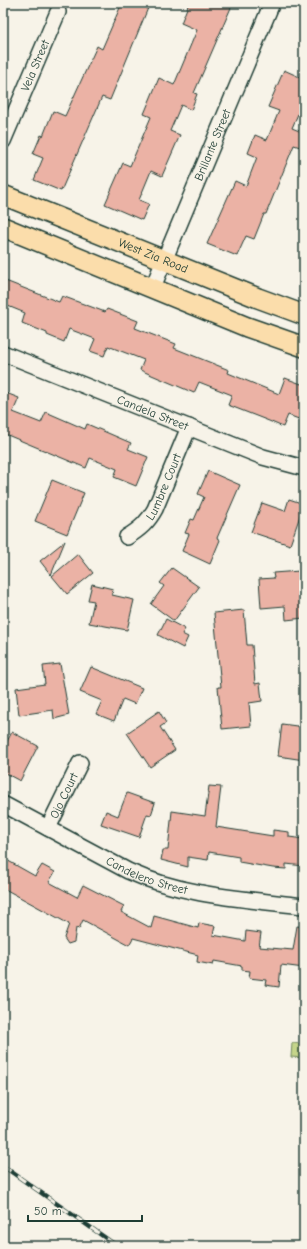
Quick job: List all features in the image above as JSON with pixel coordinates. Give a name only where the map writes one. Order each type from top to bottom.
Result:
[{"type":"main road","name":"West Zia Road","points":[[3,195],[304,315]]},
{"type":"main road","points":[[3,227],[248,326],[304,347]]},
{"type":"street","name":"Brillante Street","points":[[152,287],[272,3]]},
{"type":"street","name":"Vela Street","points":[[3,141],[58,12]]},
{"type":"street","name":"Candela Street","points":[[3,353],[263,457],[304,468]]},
{"type":"street","name":"Lumbre Court","points":[[127,536],[144,526],[151,518],[189,428]]},
{"type":"street","name":"Ojo Court","points":[[48,828],[80,763]]},
{"type":"street","name":"Candelero Street","points":[[3,804],[147,880],[167,886],[208,894],[304,906]]},
{"type":"green space","points":[[292,1043],[304,1044],[304,1058],[291,1057]]},
{"type":"building","points":[[122,3],[137,3],[148,8],[110,100],[102,97],[61,191],[34,180],[43,158],[33,154],[41,135],[43,136],[53,111],[65,116],[97,46],[102,49]]},
{"type":"building","points":[[189,3],[233,3],[194,93],[197,94],[191,110],[181,105],[170,131],[180,135],[162,176],[151,171],[139,200],[149,204],[142,220],[105,204],[123,163],[130,166],[151,117],[144,114],[159,78],[174,85],[197,30],[181,23]]},
{"type":"building","points":[[284,70],[304,79],[304,100],[292,128],[304,133],[304,138],[300,147],[294,145],[266,214],[264,214],[254,239],[246,236],[237,256],[207,244],[235,181],[246,186],[257,157],[248,153],[255,135],[267,140],[279,111],[268,107]]},
{"type":"building","points":[[3,280],[59,302],[62,296],[105,312],[107,309],[138,321],[135,328],[176,344],[174,348],[229,370],[228,373],[279,394],[285,378],[304,385],[304,421],[288,415],[283,427],[228,405],[232,395],[199,382],[194,393],[140,370],[144,360],[108,346],[104,356],[90,351],[95,339],[69,329],[64,342],[47,335],[47,333],[22,323],[25,313],[3,304]]},
{"type":"building","points":[[6,393],[19,398],[13,412],[41,423],[46,412],[85,429],[87,424],[131,443],[128,449],[148,457],[136,486],[114,477],[117,469],[90,458],[86,468],[5,434],[3,437],[3,400]]},
{"type":"building","points":[[208,471],[240,485],[217,538],[220,540],[210,564],[182,551],[189,534],[185,533],[191,519],[194,520],[204,497],[198,494]]},
{"type":"building","points":[[52,480],[84,493],[67,534],[35,521]]},
{"type":"building","points":[[289,499],[304,504],[290,545],[251,532],[262,503],[285,511]]},
{"type":"building","points":[[65,541],[51,575],[40,561]]},
{"type":"building","points":[[78,554],[93,573],[67,594],[52,576]]},
{"type":"building","points":[[172,568],[199,587],[174,621],[151,604],[164,586],[160,583]]},
{"type":"building","points":[[300,571],[304,618],[286,620],[285,606],[261,608],[259,579],[274,578],[273,573]]},
{"type":"building","points":[[92,584],[113,589],[112,595],[134,600],[127,630],[89,623],[94,601],[88,600]]},
{"type":"building","points":[[244,610],[247,645],[252,645],[255,684],[260,683],[262,701],[249,703],[251,726],[222,729],[218,687],[221,687],[214,613]]},
{"type":"building","points":[[166,619],[185,629],[182,634],[188,637],[183,648],[158,635]]},
{"type":"building","points":[[60,664],[69,715],[54,719],[53,710],[19,715],[16,688],[45,684],[43,666]]},
{"type":"building","points":[[91,667],[142,688],[135,704],[123,699],[114,721],[96,714],[102,701],[80,692]]},
{"type":"building","points":[[159,711],[166,723],[160,727],[175,750],[150,767],[127,733]]},
{"type":"building","points":[[282,724],[304,727],[304,760],[278,756]]},
{"type":"building","points":[[12,732],[38,746],[20,781],[3,772],[3,749]]},
{"type":"building","points":[[209,786],[221,787],[216,827],[273,836],[273,830],[289,832],[289,837],[304,839],[304,866],[286,864],[286,869],[273,868],[239,862],[239,857],[209,852],[208,860],[188,857],[188,867],[161,860],[163,850],[168,850],[172,811],[205,816]]},
{"type":"building","points":[[127,793],[155,803],[151,815],[147,814],[139,837],[101,824],[106,811],[118,816]]},
{"type":"building","points":[[3,858],[35,876],[42,865],[55,872],[49,882],[77,897],[83,885],[124,906],[121,912],[151,928],[154,916],[198,928],[199,923],[215,926],[213,935],[245,941],[246,931],[261,933],[259,947],[293,950],[297,926],[304,927],[304,968],[281,965],[279,987],[265,985],[266,980],[249,978],[250,971],[242,970],[242,966],[214,961],[213,965],[197,962],[198,955],[133,938],[129,945],[83,920],[79,929],[76,928],[74,942],[68,944],[64,938],[69,924],[3,888]]},
{"type":"railway","points":[[3,1166],[117,1246]]}]
